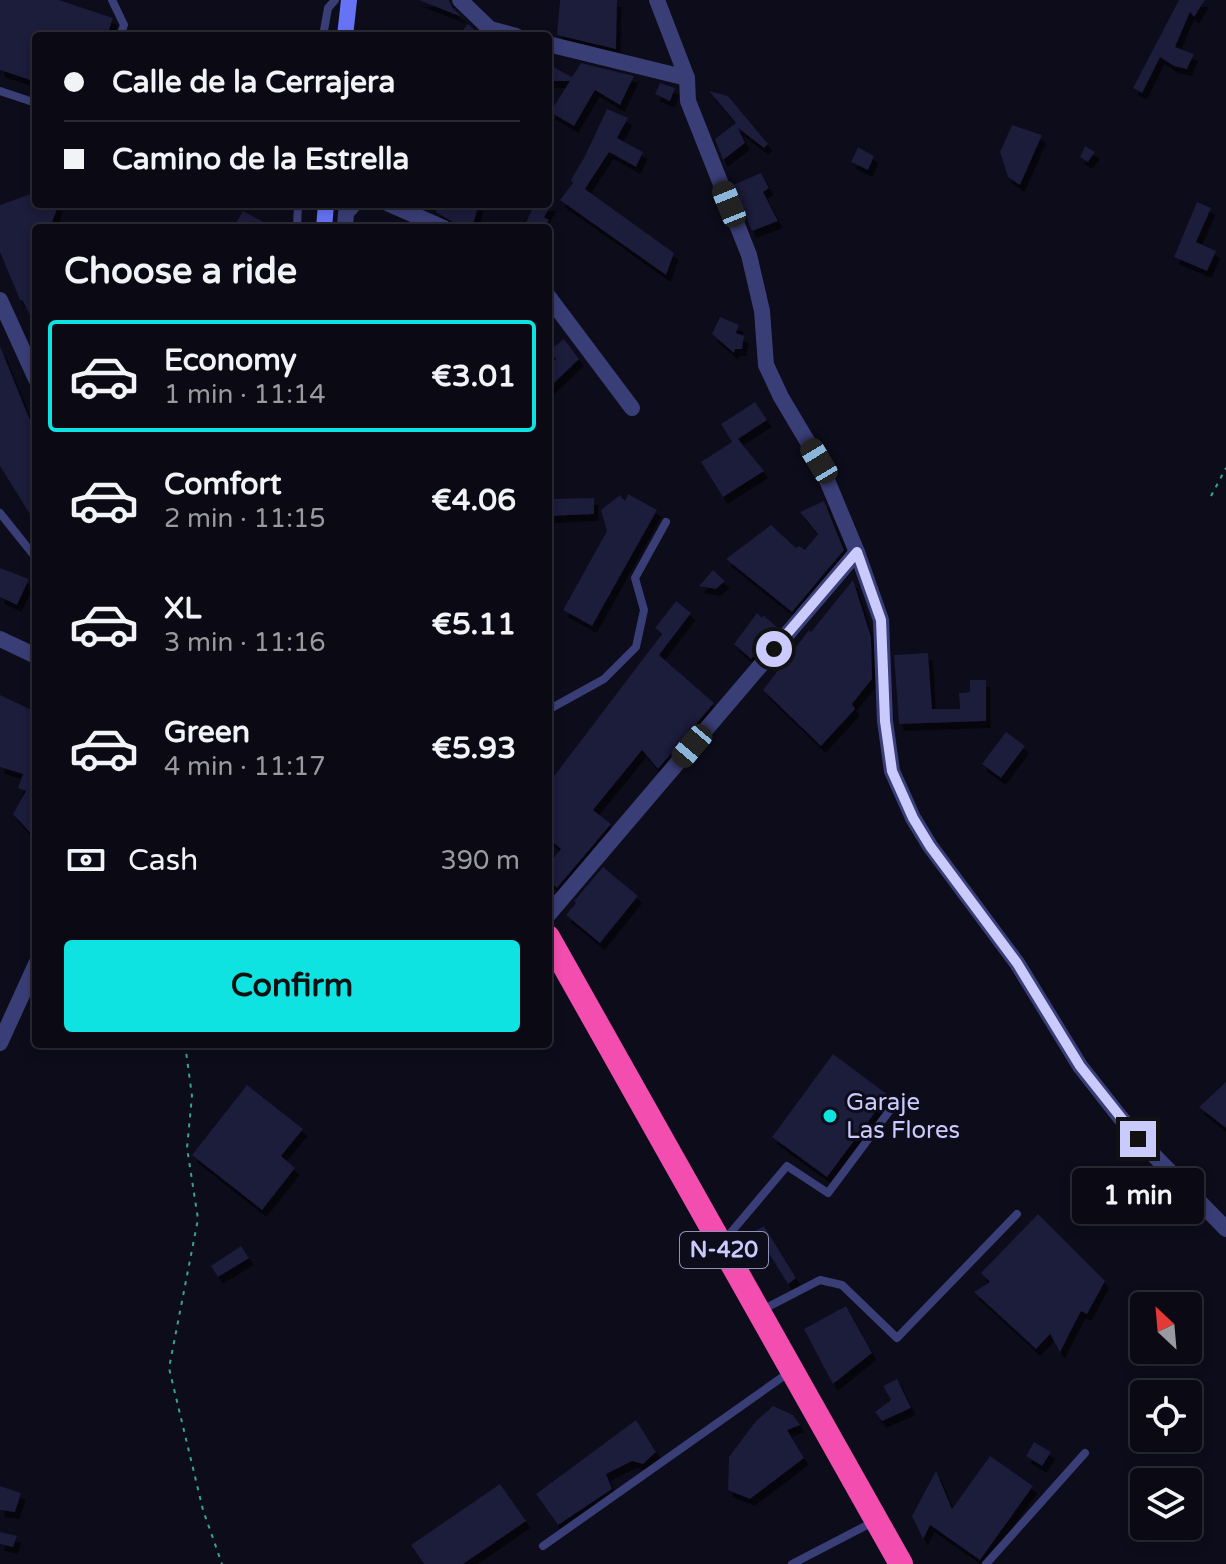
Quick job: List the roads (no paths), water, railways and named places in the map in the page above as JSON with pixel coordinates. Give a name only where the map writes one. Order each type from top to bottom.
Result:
[{"type":"highway","name":"N-420","points":[[552,944],[901,1564]]},
{"type":"main road","points":[[345,32],[349,0]]},
{"type":"street","points":[[460,0],[486,32]]},
{"type":"street","points":[[657,0],[687,78],[688,101],[749,255],[762,311],[766,365],[819,461],[881,620],[885,721],[892,771],[913,818],[930,846],[1017,963],[1080,1066],[1138,1139],[1218,1209],[1226,1229]]},
{"type":"street","points":[[552,45],[687,78]]},
{"type":"street","points":[[424,211],[439,224]]},
{"type":"street","points":[[0,300],[32,370]]},
{"type":"street","points":[[552,301],[632,408]]},
{"type":"street","points":[[552,910],[857,552]]},
{"type":"street","points":[[0,639],[32,654]]},
{"type":"street","points":[[0,1043],[32,973]]},
{"type":"lane","points":[[112,0],[124,25],[121,32]]},
{"type":"lane","points":[[324,32],[328,8],[335,0]]},
{"type":"lane","points":[[0,91],[32,102]]},
{"type":"lane","points":[[0,513],[32,553]]},
{"type":"lane","points":[[552,708],[604,679],[636,647],[644,610],[635,578],[666,522]]},
{"type":"lane","points":[[721,1244],[787,1166],[828,1193],[896,1102]]},
{"type":"lane","points":[[759,1311],[820,1280],[842,1285],[897,1338],[1017,1214]]},
{"type":"lane","points":[[543,1546],[792,1370]]},
{"type":"lane","points":[[986,1564],[1085,1453]]},
{"type":"lane","points":[[792,1564],[876,1520]]},
{"type":"place","name":"Garaje Las Flores","points":[[830,1116]]}]
